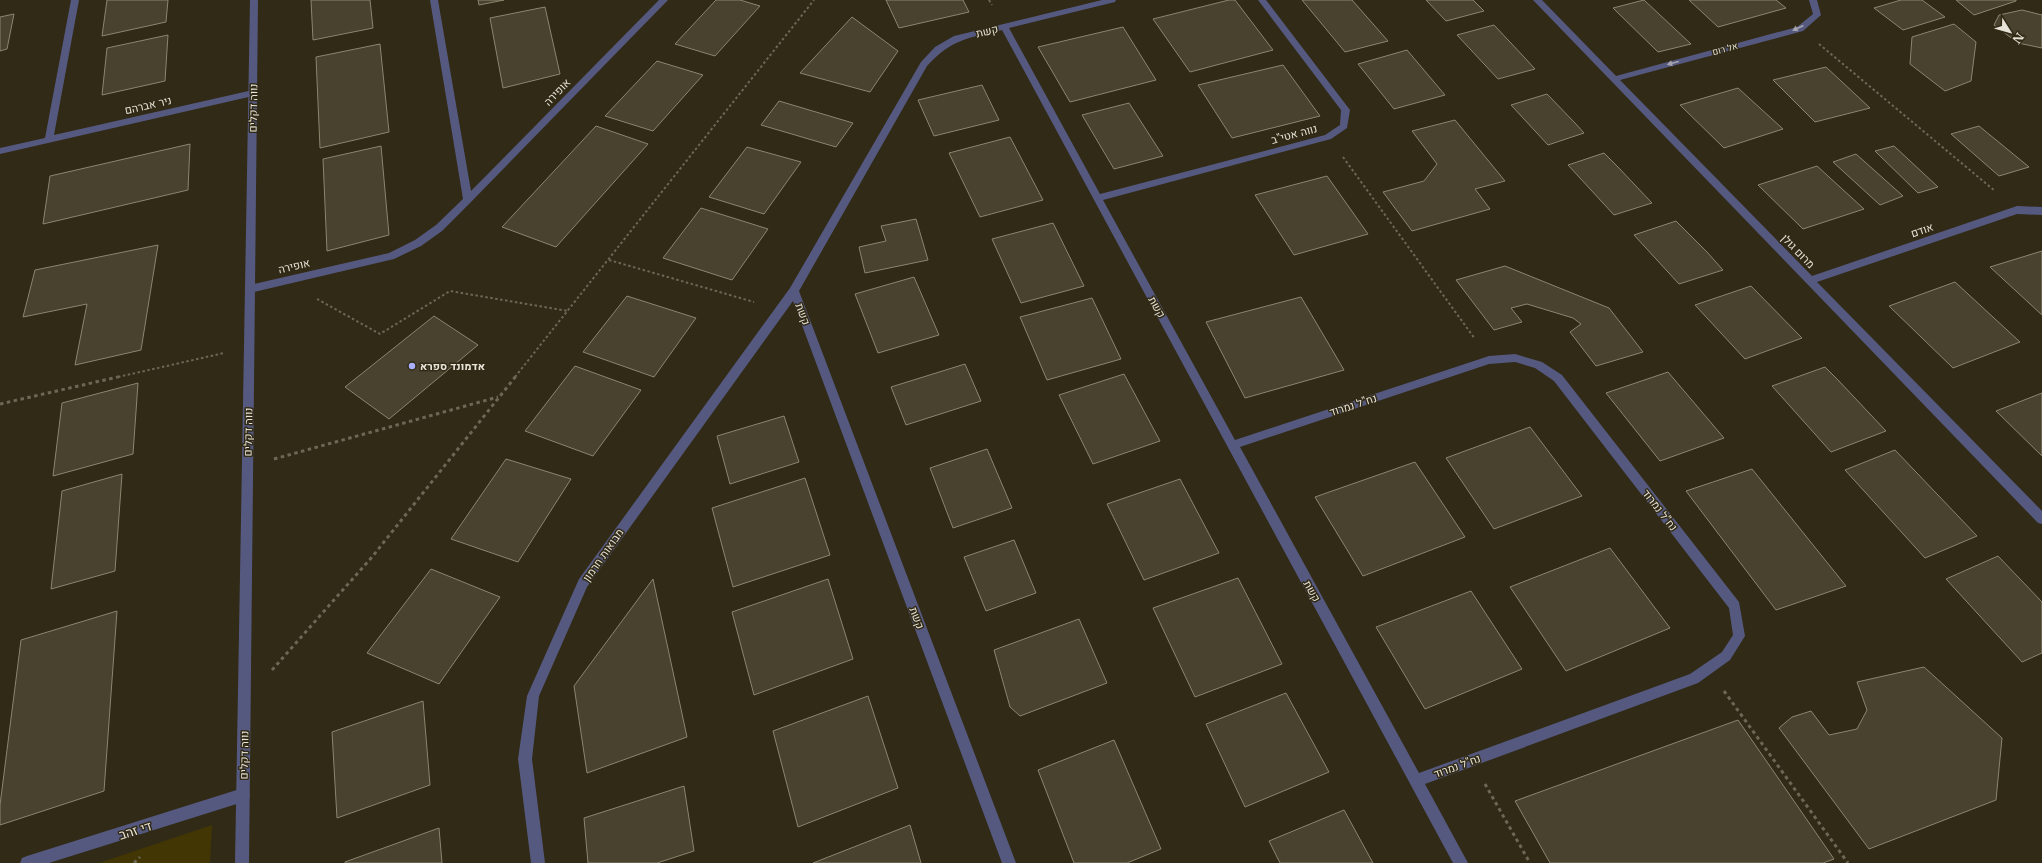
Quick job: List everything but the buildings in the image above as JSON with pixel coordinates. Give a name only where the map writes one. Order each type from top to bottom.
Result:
[{"type":"street","points":[[49,140],[75,0]]},
{"type":"street","name":"נווה דקלים","points":[[242,863],[254,0]]},
{"type":"street","points":[[434,0],[468,200]]},
{"type":"street","name":"אופירה","points":[[250,289],[391,256],[418,243],[439,228],[468,200],[664,0]]},
{"type":"street","points":[[1004,27],[1112,0]]},
{"type":"street","name":"נווה אטי\"ב","points":[[1098,198],[1328,137],[1344,126],[1346,110],[1262,0]]},
{"type":"street","name":"מרום גולן","points":[[1537,0],[2042,519]]},
{"type":"street","name":"אל רום","points":[[1614,79],[1800,29],[1817,15],[1813,0]]},
{"type":"street","name":"קשת","points":[[1009,863],[794,291],[924,64],[938,49],[958,38],[1004,27],[1461,863]]},
{"type":"street","name":"ניר אברהם","points":[[0,151],[253,93]]},
{"type":"street","name":"אודם","points":[[1811,280],[2017,210],[2042,211]]},
{"type":"street","name":"מבואות חרמון","points":[[538,863],[525,759],[533,696],[583,583],[794,291]]},
{"type":"street","name":"נח\"ל נמרוד","points":[[1233,445],[1489,360],[1514,358],[1538,365],[1558,378],[1735,606],[1739,636],[1726,656],[1694,679],[1416,781]]},
{"type":"street","name":"די זהב","points":[[27,863],[243,796]]},
{"type":"path","points":[[245,693],[270,672],[372,557],[814,0]]},
{"type":"path","points":[[1800,29],[2017,210]]},
{"type":"path","points":[[1328,137],[1489,360]]},
{"type":"path","points":[[609,260],[780,310]]},
{"type":"path","points":[[284,280],[380,334],[450,291],[568,311]]},
{"type":"path","points":[[0,404],[250,348]]},
{"type":"path","points":[[248,467],[499,396]]},
{"type":"path","points":[[1708,669],[1848,863]]},
{"type":"path","points":[[1472,761],[1530,863]]},
{"type":"shaded area","points":[[212,825],[210,863],[99,863]]},
{"type":"place","name":"אדמונד ספרא","points":[[412,366]]}]
